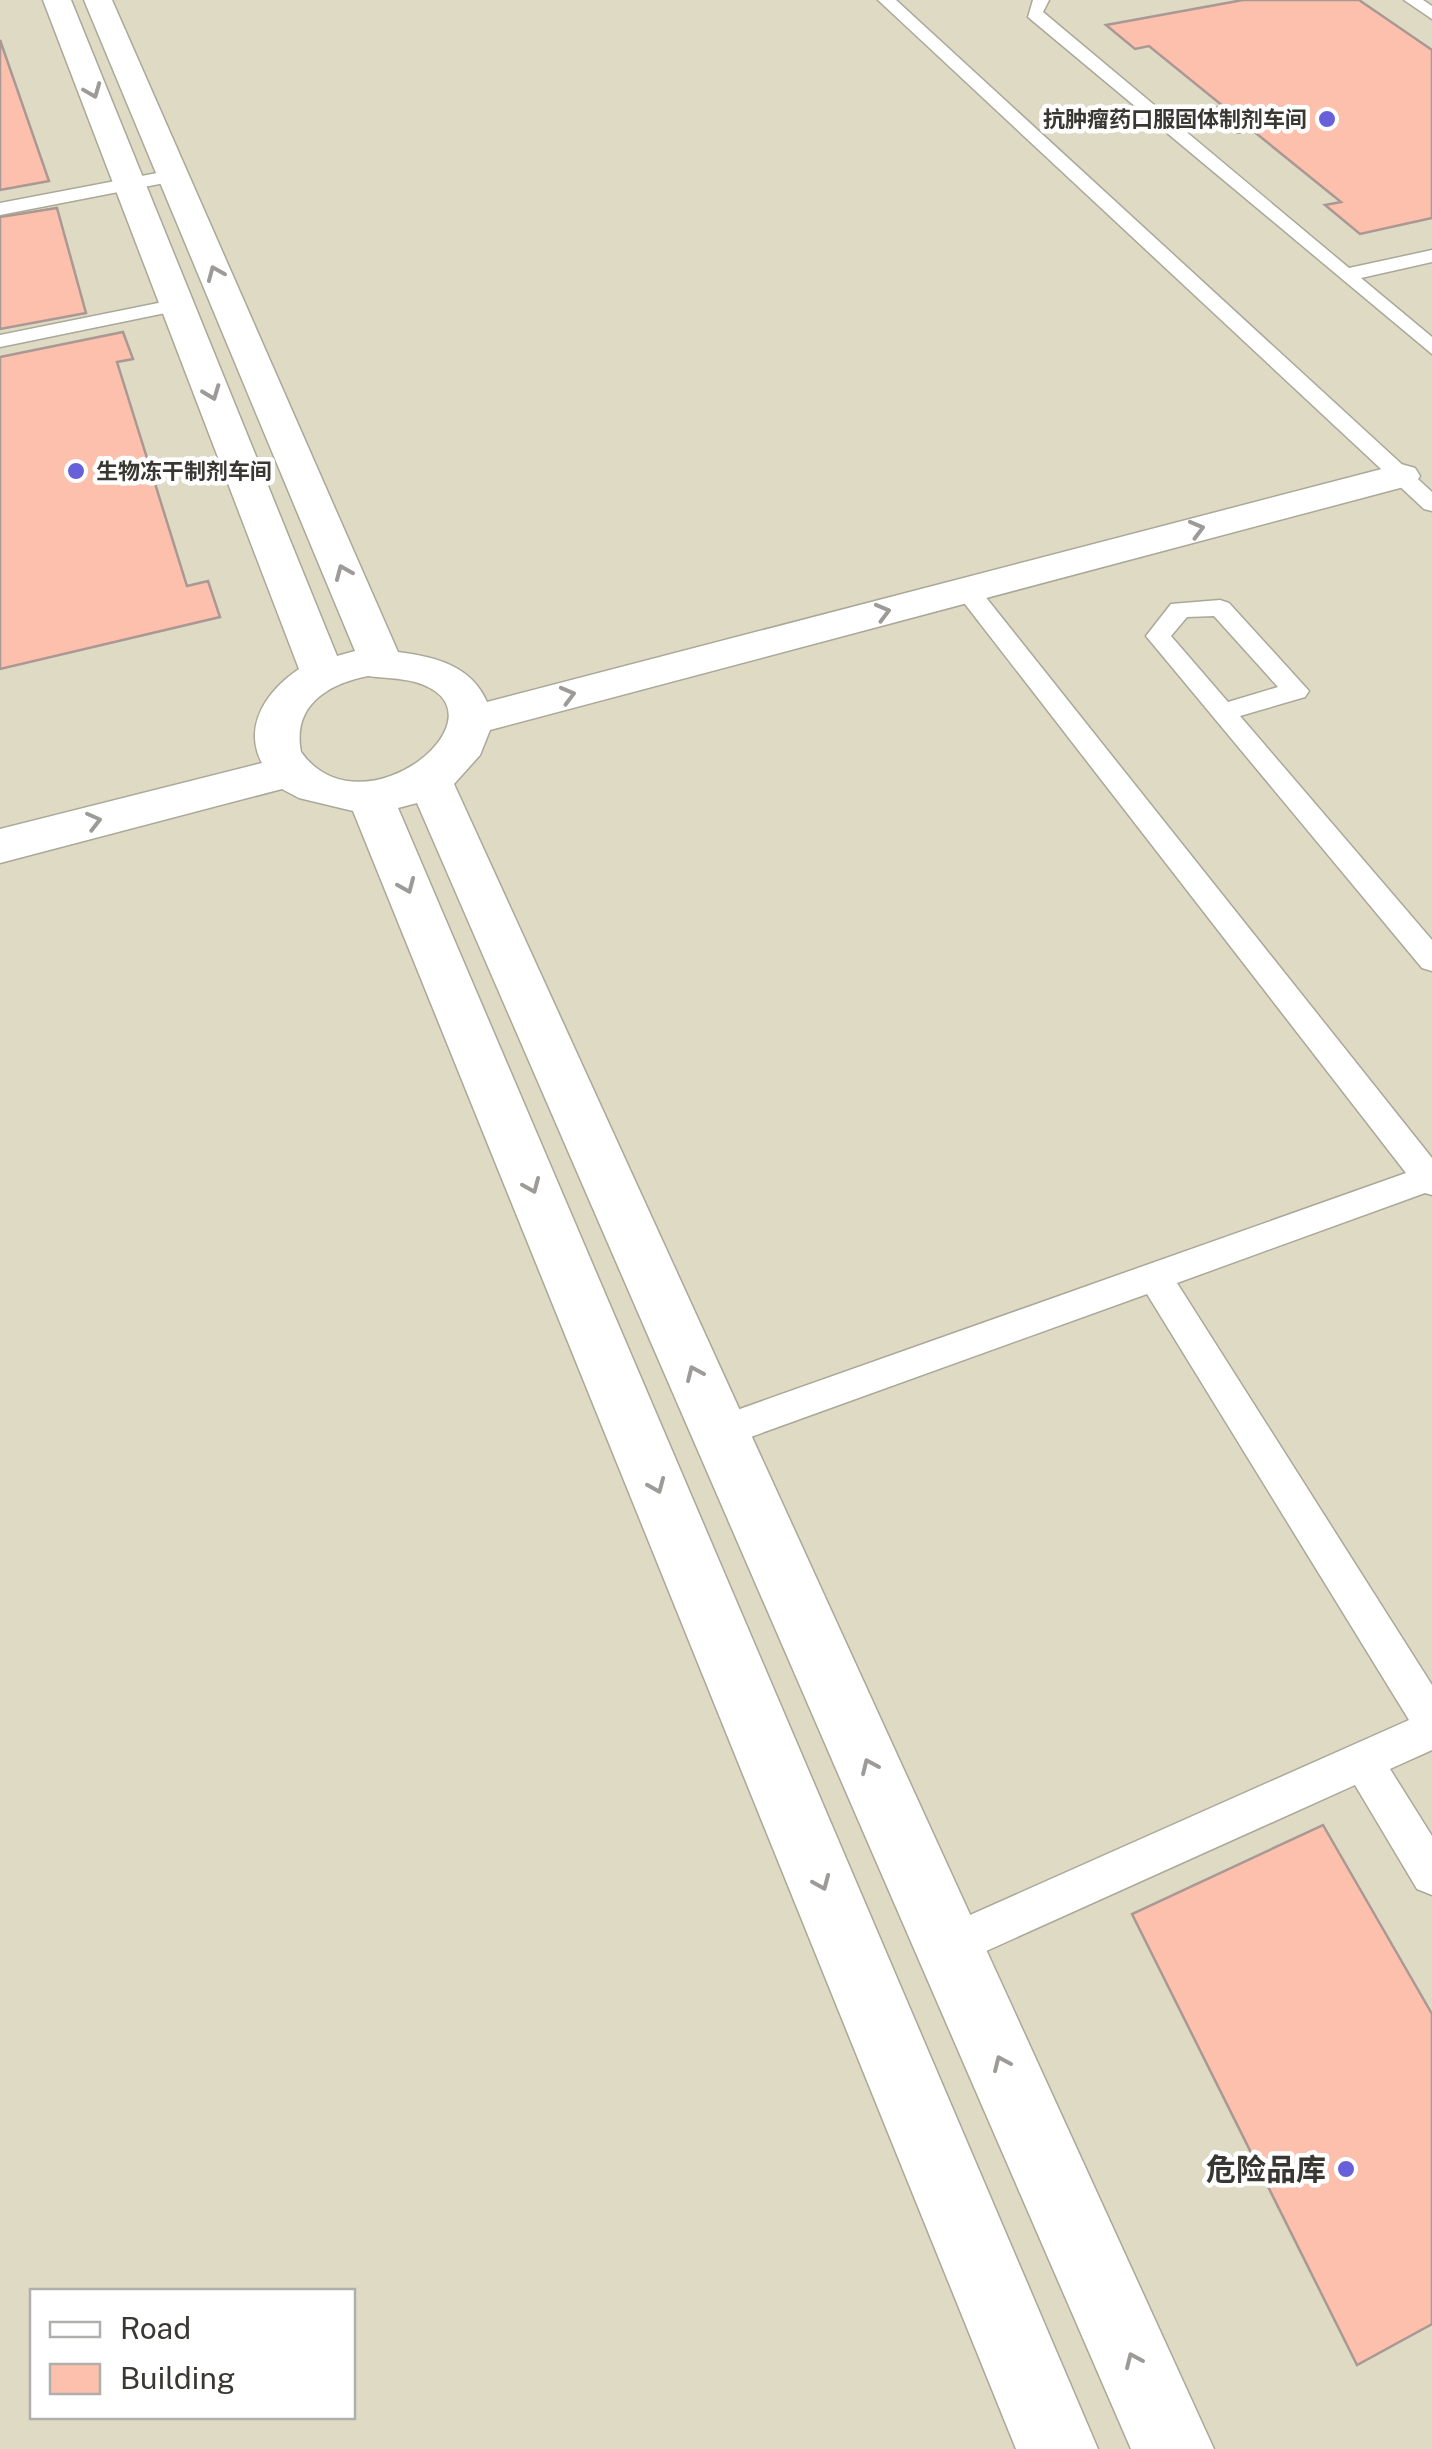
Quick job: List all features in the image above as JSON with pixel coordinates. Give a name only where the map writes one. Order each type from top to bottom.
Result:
[{"type":"street","points":[[57,0],[323,675]]},
{"type":"street","points":[[98,0],[381,662]]},
{"type":"street","points":[[467,704],[967,590],[1389,464]]},
{"type":"street","points":[[467,704],[1389,464]]},
{"type":"street","points":[[381,662],[429,668],[467,704],[469,742],[454,763],[430,780],[370,796],[331,793],[282,755],[275,721],[288,700],[323,675],[381,662]]},
{"type":"street","points":[[0,808],[282,755]]},
{"type":"street","points":[[0,846],[282,755]]},
{"type":"street","points":[[430,780],[1173,2449]]},
{"type":"street","points":[[370,796],[1056,2449]]},
{"type":"lane","points":[[886,0],[1432,504]]},
{"type":"lane","points":[[1040,0],[1034,12],[1432,348]]},
{"type":"lane","points":[[1412,0],[1432,14]]},
{"type":"lane","points":[[0,209],[174,176]]},
{"type":"lane","points":[[1346,275],[1432,256]]},
{"type":"lane","points":[[0,340],[178,305]]},
{"type":"lane","points":[[720,1432],[1430,1180],[967,590]]},
{"type":"lane","points":[[1222,712],[1296,691],[1220,608],[1180,610],[1158,636],[1222,712],[1432,960]]},
{"type":"lane","points":[[1154,1276],[1432,1721]]},
{"type":"lane","points":[[949,1946],[1432,1730]]},
{"type":"lane","points":[[1363,1761],[1432,1874]]},
{"type":"shaded area","points":[[0,0],[1432,0],[1432,2449],[0,2449]]},
{"type":"building","name":"抗肿瘤药口服固体制剂车间","points":[[1243,0],[1359,0],[1432,50],[1432,218],[1360,234],[1325,205],[1341,202],[1252,130],[1237,133],[1209,109],[1223,106],[1149,46],[1135,49],[1106,25]]},
{"type":"building","points":[[0,40],[49,181],[0,190]]},
{"type":"building","points":[[57,208],[86,313],[0,329],[0,217]]},
{"type":"building","name":"生物冻干制剂车间","points":[[123,332],[133,359],[117,362],[187,586],[208,581],[220,617],[0,669],[0,357]]},
{"type":"building","name":"危险品库","points":[[1323,1825],[1432,2014],[1432,2324],[1357,2365],[1132,1914]]},
{"type":"place","name":"抗肿瘤药口服固体制剂车间","points":[[1327,119]]},
{"type":"place","name":"生物冻干制剂车间","points":[[76,471]]},
{"type":"place","name":"危险品库","points":[[1346,2169]]}]
